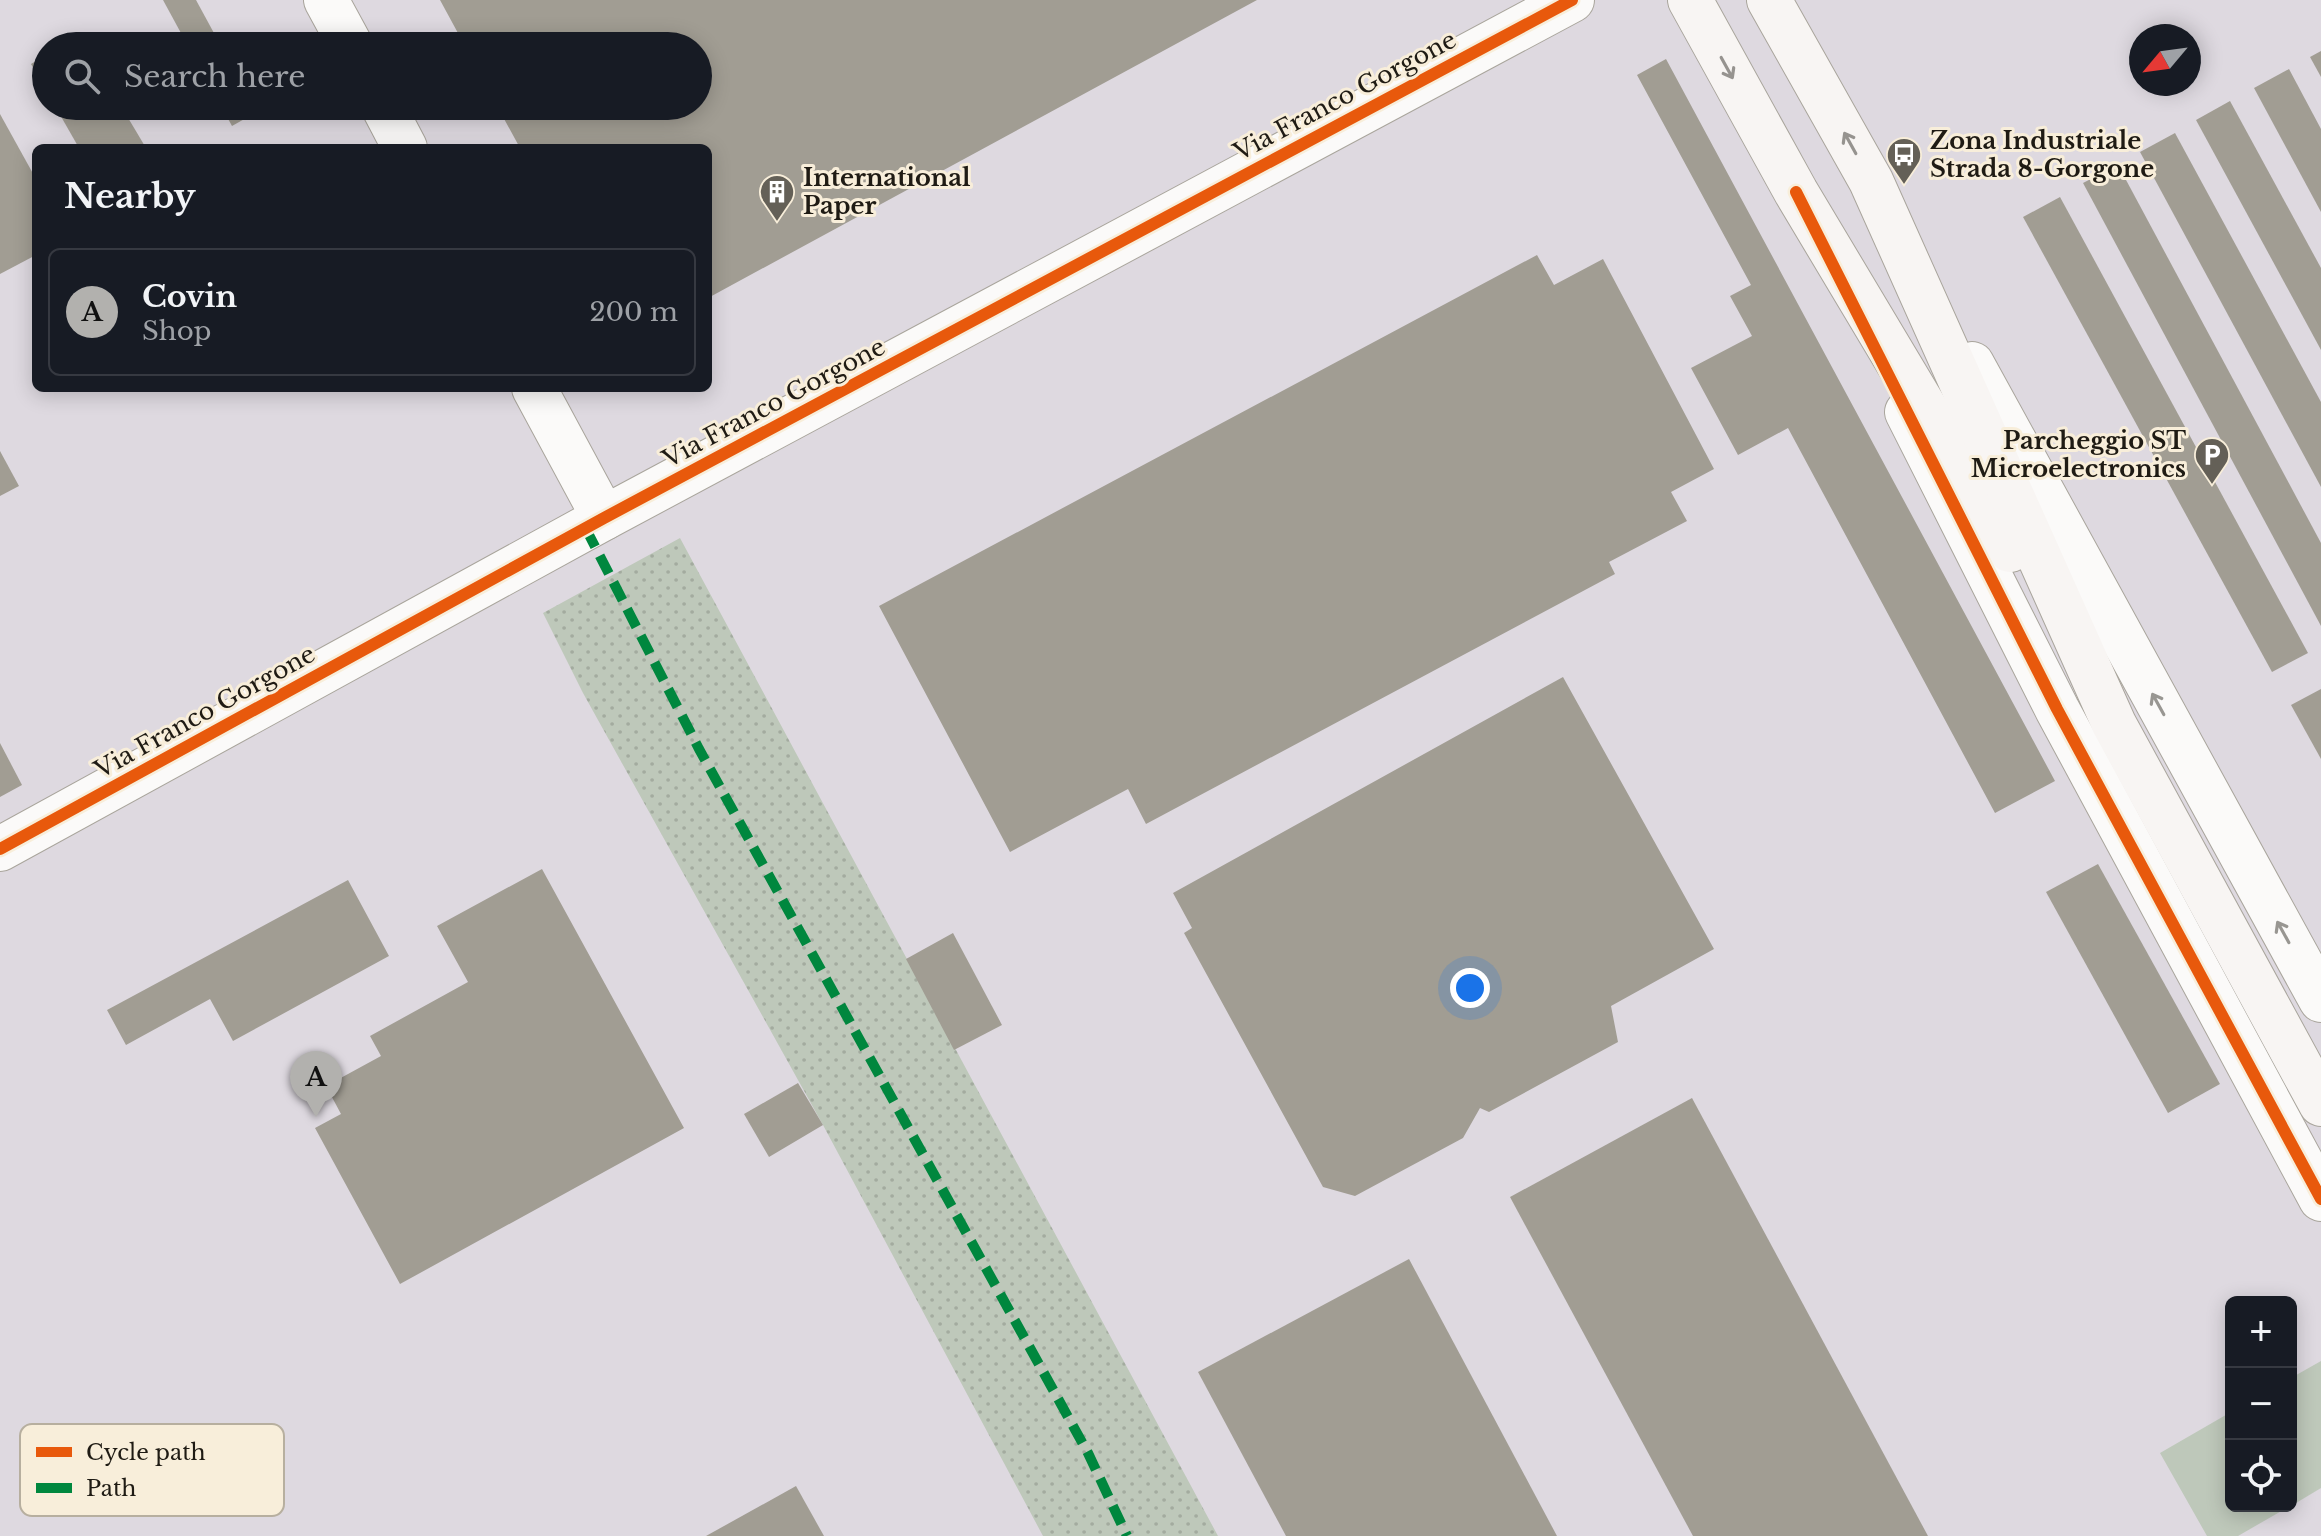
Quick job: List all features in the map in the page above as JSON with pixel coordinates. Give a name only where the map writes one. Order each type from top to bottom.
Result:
[{"type":"main road","points":[[1690,0],[1796,192],[2114,724],[2321,1104]]},
{"type":"main road","points":[[1769,0],[1871,181],[2114,724]]},
{"type":"street","points":[[326,0],[343,32]]},
{"type":"street","name":"Via Franco Gorgone","points":[[0,849],[604,518],[1572,0]]},
{"type":"street","points":[[390,120],[403,144]]},
{"type":"street","points":[[1871,181],[2321,1000]]},
{"type":"street","points":[[1796,192],[2057,709],[2321,1199]]},
{"type":"street","points":[[536,392],[604,518]]},
{"type":"shaded area","points":[[0,0],[2321,0],[2321,1536],[0,1536]]},
{"type":"green space","points":[[680,538],[1218,1536],[1043,1536],[823,1125],[583,693],[543,613]]},
{"type":"green space","points":[[2321,1361],[2321,1488],[2297,1502],[2297,1440],[2297,1375]]},
{"type":"green space","points":[[2225,1415],[2225,1512],[2280,1512],[2238,1536],[2207,1536],[2160,1453]]},
{"type":"building","points":[[163,0],[196,0],[213,32],[180,32]]},
{"type":"building","name":"International Paper","points":[[440,0],[1257,0],[712,296],[712,144],[518,144],[505,120],[712,120],[712,32],[457,32]]},
{"type":"building","points":[[2321,51],[2321,77],[2310,57]]},
{"type":"building","points":[[1666,59],[2055,781],[1995,813],[1788,428],[1738,455],[1691,368],[1752,336],[1730,296],[1751,285],[1637,75]]},
{"type":"building","points":[[2289,69],[2321,129],[2321,212],[2254,88]]},
{"type":"building","points":[[2230,101],[2321,268],[2321,350],[2196,120]]},
{"type":"building","points":[[0,114],[32,172],[32,257],[0,274]]},
{"type":"building","points":[[63,120],[129,120],[144,144],[77,144]]},
{"type":"building","points":[[229,120],[243,120],[232,126]]},
{"type":"building","points":[[2175,133],[2321,402],[2321,487],[2140,152]]},
{"type":"building","points":[[2118,165],[2321,543],[2321,626],[2083,183]]},
{"type":"building","points":[[2060,197],[2308,653],[2272,672],[2023,217]]},
{"type":"building","points":[[1537,255],[1554,285],[1603,259],[1714,469],[1671,492],[1687,521],[1609,562],[1615,574],[1146,824],[1128,789],[1010,852],[879,606]]},
{"type":"building","points":[[0,451],[19,486],[0,496]]},
{"type":"building","points":[[1563,677],[1714,949],[1611,1006],[1618,1042],[1489,1112],[1480,1108],[1463,1138],[1355,1196],[1323,1187],[1184,933],[1192,928],[1173,893]]},
{"type":"building","points":[[2321,689],[2321,759],[2291,705]]},
{"type":"building","points":[[0,743],[22,785],[0,797]]},
{"type":"building","points":[[2098,864],[2220,1084],[2168,1113],[2046,892]]},
{"type":"building","points":[[542,869],[684,1128],[400,1284],[315,1128],[341,1114],[326,1086],[381,1056],[370,1036],[468,982],[437,926]]},
{"type":"building","points":[[348,880],[389,956],[233,1041],[210,999],[126,1045],[107,1010]]},
{"type":"building","points":[[953,933],[1002,1025],[954,1050],[906,959]]},
{"type":"building","points":[[798,1083],[823,1125],[769,1157],[744,1114]]},
{"type":"building","points":[[1692,1098],[1928,1536],[1693,1536],[1510,1197]]},
{"type":"building","points":[[1409,1259],[1557,1536],[1286,1536],[1198,1372]]},
{"type":"building","points":[[796,1486],[824,1536],[706,1536]]},
{"type":"marked path","points":[[586,529],[699,749],[1088,1453],[1127,1536]]},
{"type":"cycle path","points":[[0,849],[604,518],[1572,0]]},
{"type":"cycle path","points":[[1796,192],[2057,709],[2321,1199]]},
{"type":"place","name":"Zona Industriale Strada 8-Gorgone","points":[[1904,186]]},
{"type":"place","name":"International Paper","points":[[777,223]]},
{"type":"place","name":"Parcheggio ST Microelectronics","points":[[2212,486]]},
{"type":"place","name":"Covin","points":[[316,1117]]}]
